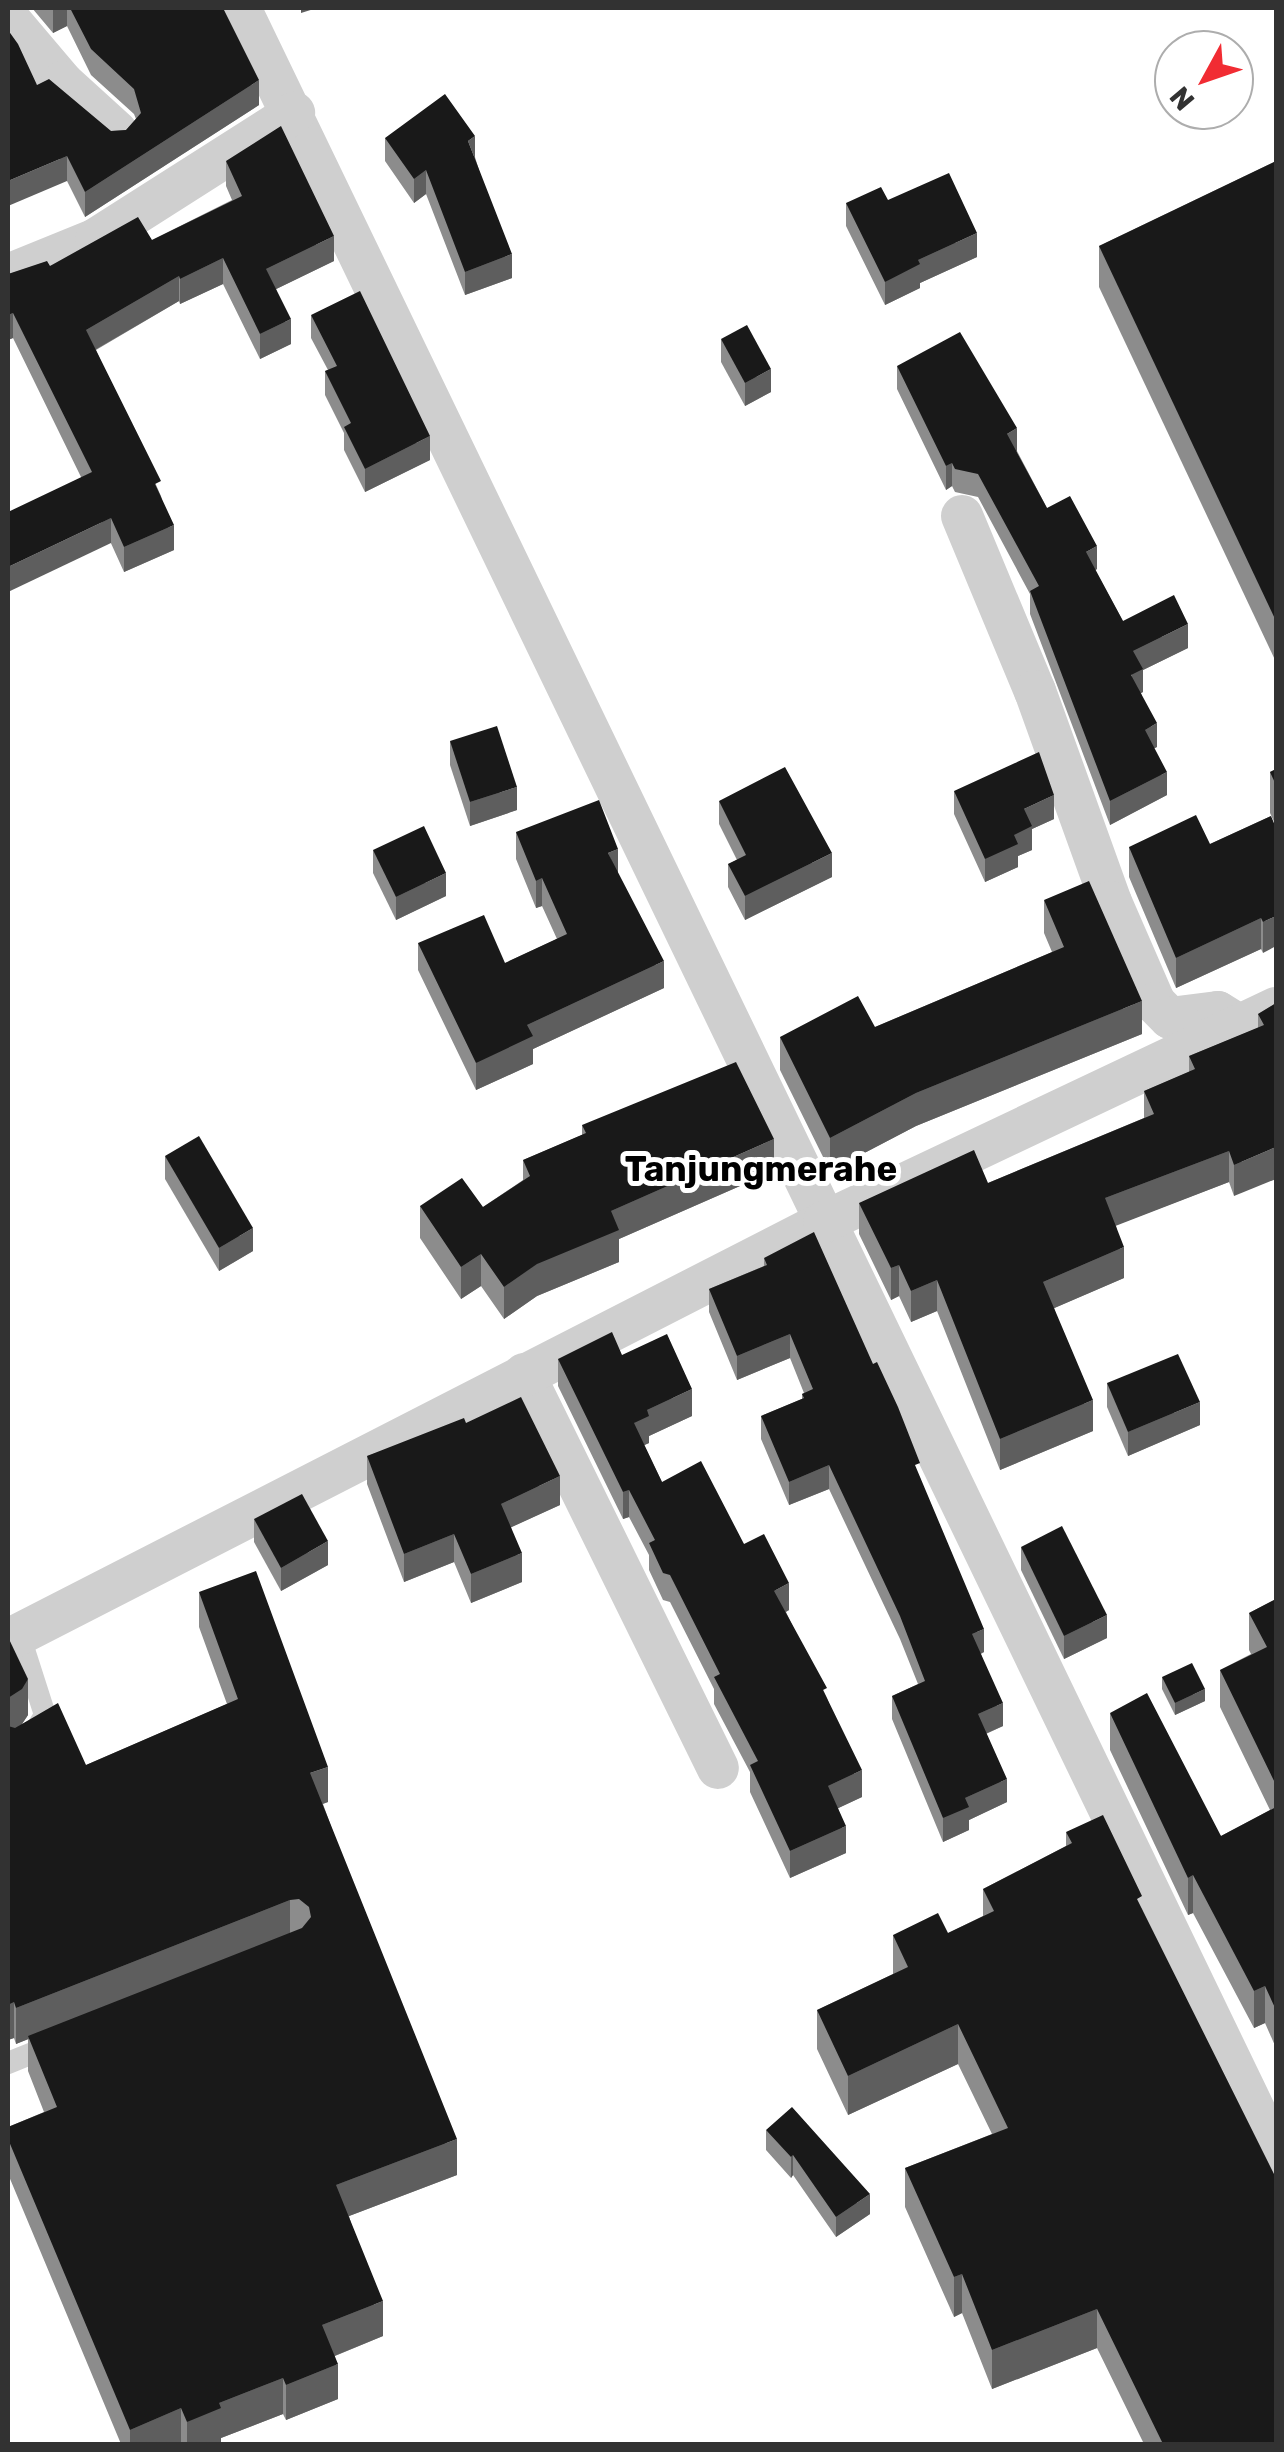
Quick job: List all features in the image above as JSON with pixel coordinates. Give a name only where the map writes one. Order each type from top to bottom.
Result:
[{"type":"street","points":[[240,8],[294,113],[1276,2155]]},
{"type":"street","points":[[8,18],[62,82],[116,132]]},
{"type":"street","points":[[8,275],[110,231],[294,113]]},
{"type":"street","points":[[962,516],[1035,691],[1135,964],[1155,1004],[1170,1018],[1218,1012],[1259,1018]]},
{"type":"street","points":[[13,1637],[824,1222],[1259,1018]]},
{"type":"street","points":[[524,1374],[718,1768]]},
{"type":"lane","points":[[8,1750],[33,1735],[46,1715],[13,1637]]},
{"type":"lane","points":[[8,2063],[69,2039]]},
{"type":"building","points":[[70,8],[223,8],[259,80],[85,192],[67,156],[8,181],[8,30],[37,85],[49,79],[111,131],[126,130],[141,113],[134,89],[91,49]]},
{"type":"building","points":[[445,94],[475,136],[468,141],[512,254],[465,272],[426,170],[414,179],[385,138]]},
{"type":"building","points":[[281,126],[334,236],[266,269],[291,319],[260,334],[223,258],[180,279],[179,276],[86,330],[161,481],[155,484],[174,525],[124,547],[111,518],[8,567],[8,512],[92,472],[13,313],[8,315],[8,274],[47,261],[50,266],[138,217],[152,240],[242,196],[226,161]]},
{"type":"building","points":[[1276,161],[1276,621],[1099,246]]},
{"type":"building","points":[[949,173],[977,233],[918,260],[920,264],[885,282],[846,203],[881,187],[888,200]]},
{"type":"building","points":[[360,291],[430,436],[365,469],[344,427],[351,423],[325,371],[337,366],[311,315]]},
{"type":"building","points":[[747,325],[771,369],[745,383],[721,339]]},
{"type":"building","points":[[960,332],[1017,428],[1007,434],[1047,508],[1070,496],[1097,546],[1086,552],[1123,621],[1174,595],[1188,624],[1133,651],[1143,669],[1131,675],[1157,723],[1145,730],[1167,772],[1110,801],[1030,591],[1039,586],[978,474],[955,469],[952,463],[946,466],[897,366]]},
{"type":"building","points":[[497,726],[517,787],[470,802],[450,741]]},
{"type":"building","points":[[1039,752],[1054,795],[1024,809],[1032,826],[1014,835],[1018,844],[985,859],[954,791]]},
{"type":"building","points":[[785,767],[832,853],[745,896],[728,864],[746,855],[719,801]]},
{"type":"building","points":[[599,800],[618,849],[608,853],[664,961],[527,1025],[533,1036],[476,1063],[418,943],[484,915],[505,963],[567,934],[542,878],[536,881],[516,832]]},
{"type":"building","points":[[1196,815],[1210,844],[1271,816],[1276,828],[1276,916],[1263,922],[1261,918],[1176,958],[1129,847]]},
{"type":"building","points":[[424,826],[446,873],[396,897],[373,850]]},
{"type":"building","points":[[1089,881],[1142,1001],[916,1093],[830,1138],[780,1037],[858,996],[875,1027],[1064,947],[1044,900]]},
{"type":"building","points":[[1276,1003],[1276,1147],[1234,1165],[1229,1151],[1105,1198],[1124,1247],[1043,1282],[1093,1400],[1000,1439],[937,1280],[911,1291],[899,1265],[891,1268],[859,1203],[974,1150],[988,1183],[1154,1114],[1144,1091],[1195,1069],[1189,1056],[1264,1025],[1258,1014]]},
{"type":"building","points":[[736,1062],[774,1139],[611,1211],[619,1230],[537,1264],[504,1287],[481,1254],[461,1267],[420,1206],[462,1178],[483,1207],[530,1176],[523,1160],[586,1133],[582,1125]]},
{"type":"building","points":[[199,1136],[253,1228],[219,1248],[165,1156]]},
{"type":"building","points":[[814,1232],[873,1364],[877,1362],[898,1407],[920,1463],[915,1465],[984,1629],[972,1634],[1003,1703],[978,1714],[1007,1779],[965,1798],[969,1807],[943,1818],[892,1696],[925,1681],[900,1616],[829,1465],[789,1482],[761,1416],[804,1398],[802,1394],[813,1389],[790,1334],[737,1356],[709,1289],[767,1265],[764,1258]]},
{"type":"building","points":[[612,1332],[622,1355],[667,1334],[692,1389],[647,1410],[649,1416],[634,1423],[662,1482],[701,1461],[744,1544],[764,1534],[789,1583],[774,1591],[827,1688],[823,1690],[862,1770],[828,1786],[846,1826],[790,1851],[750,1765],[758,1761],[714,1677],[720,1674],[670,1575],[663,1573],[649,1543],[655,1540],[629,1490],[623,1492],[558,1359]]},
{"type":"building","points":[[1178,1354],[1200,1402],[1128,1432],[1107,1383]]},
{"type":"building","points":[[521,1397],[560,1476],[501,1504],[522,1553],[471,1574],[454,1534],[404,1554],[367,1456],[464,1418],[466,1423]]},
{"type":"building","points":[[302,1494],[328,1541],[281,1568],[254,1519]]},
{"type":"building","points":[[1062,1526],[1107,1615],[1064,1636],[1021,1547]]},
{"type":"building","points":[[256,1571],[328,1767],[310,1773],[457,2139],[336,2185],[383,2301],[322,2325],[338,2364],[286,2385],[283,2378],[219,2403],[221,2408],[187,2422],[181,2408],[130,2430],[8,2139],[8,2127],[57,2107],[28,2036],[302,1928],[311,1917],[309,1907],[299,1899],[290,1900],[16,2008],[14,2002],[8,2005],[8,1726],[15,1728],[58,1703],[86,1765],[238,1699],[199,1592]]},
{"type":"building","points":[[1276,1599],[1276,1785],[1220,1670],[1267,1647],[1249,1613]]},
{"type":"building","points":[[8,1637],[28,1679],[22,1689],[8,1698]]},
{"type":"building","points":[[1192,1663],[1205,1689],[1175,1703],[1162,1677]]},
{"type":"building","points":[[1147,1693],[1221,1836],[1276,1807],[1276,2010],[1265,1986],[1254,1991],[1193,1875],[1188,1878],[1110,1713]]},
{"type":"building","points":[[1103,1815],[1142,1896],[1137,1899],[1276,2178],[1276,2444],[1163,2444],[1097,2309],[992,2350],[962,2274],[954,2277],[905,2168],[1008,2128],[958,2024],[848,2076],[817,2010],[908,1967],[893,1935],[938,1913],[948,1933],[994,1911],[983,1889],[1072,1843],[1066,1832]]},
{"type":"building","points":[[792,2107],[870,2194],[836,2217],[793,2155],[766,2130]]},
{"type":"district","name":"Tanjungmerahe","points":[[761,1169]]}]
